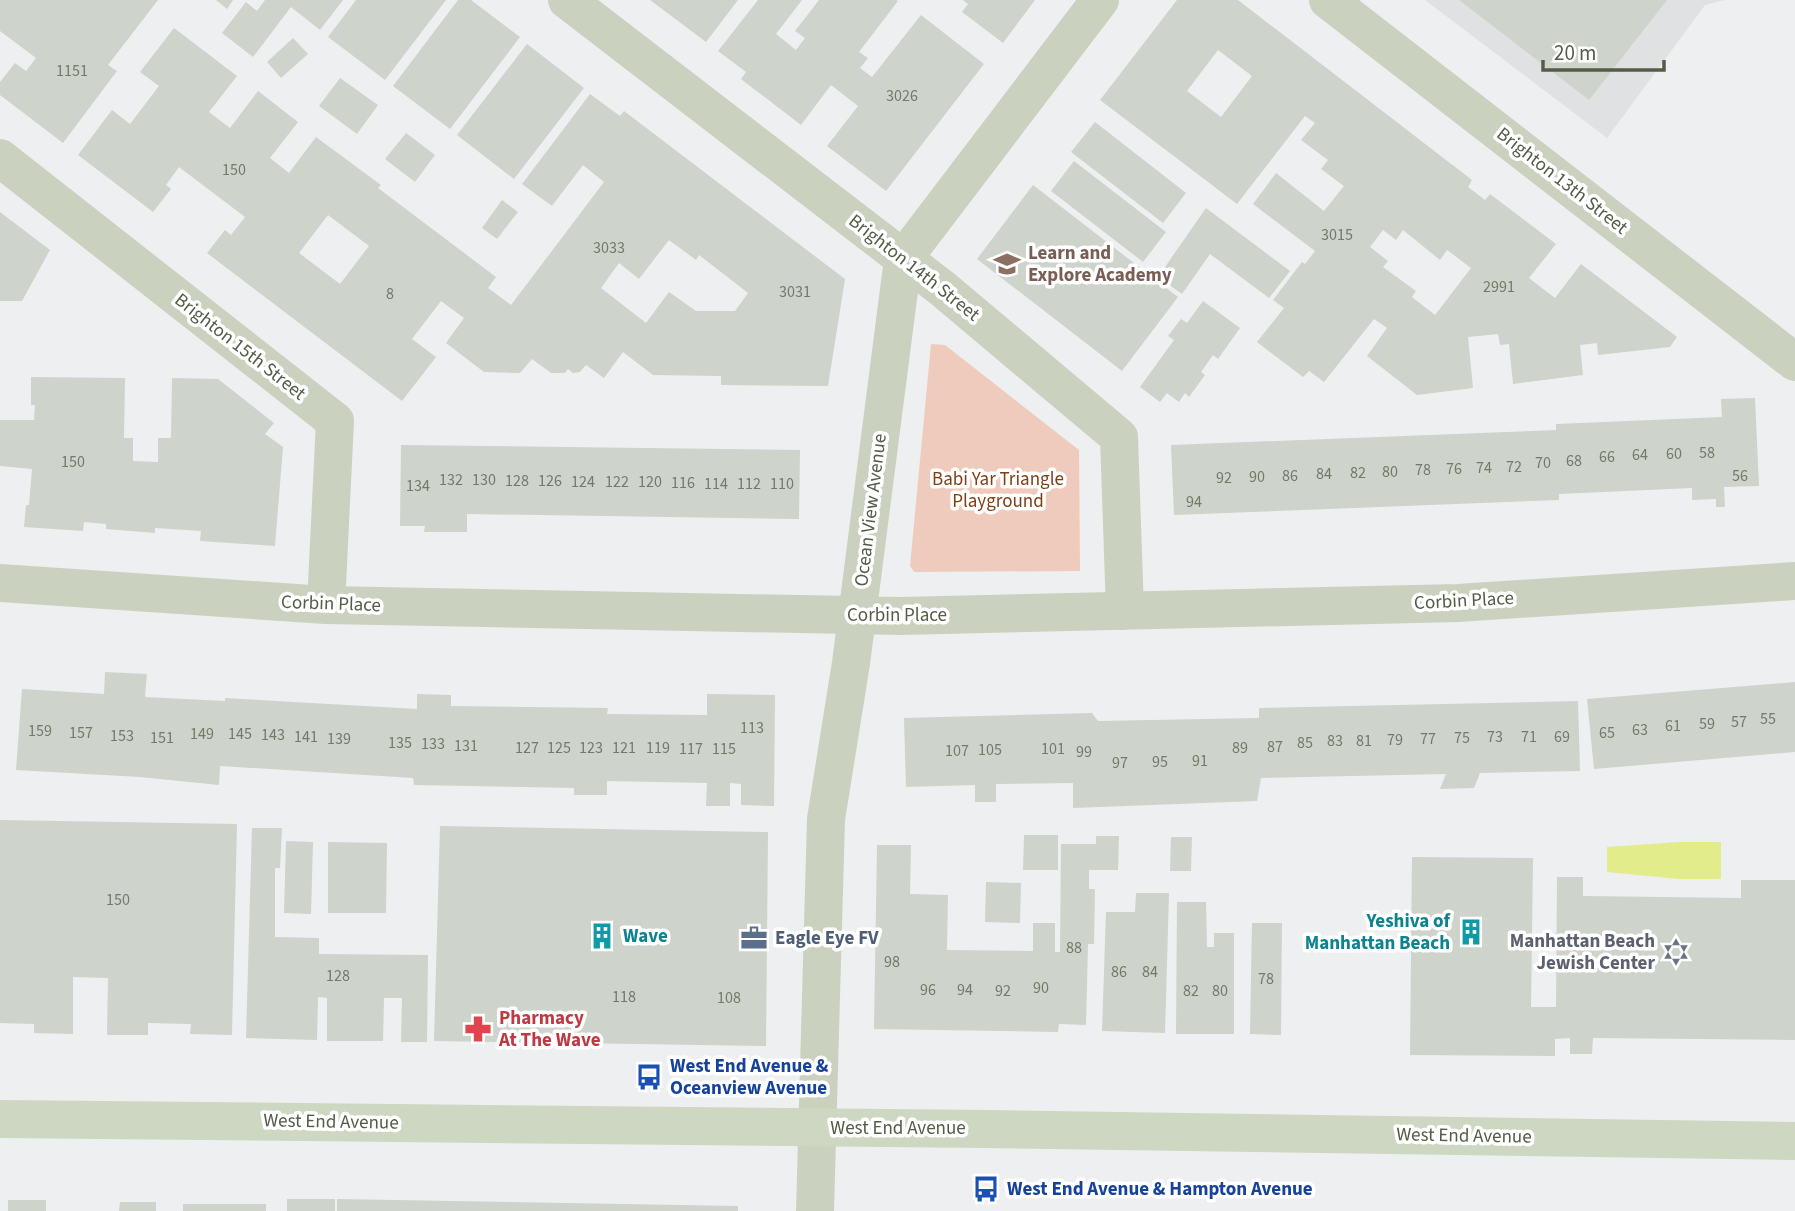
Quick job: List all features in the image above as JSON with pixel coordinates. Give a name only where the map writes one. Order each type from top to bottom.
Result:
[{"type":"main road","name":"West End Avenue","points":[[0,1119],[1795,1141]]},
{"type":"street","name":"Brighton 14th Street","points":[[566,0],[903,259],[1119,437],[1125,611]]},
{"type":"street","name":"Ocean View Avenue","points":[[815,1211],[826,819],[857,616],[903,259],[1100,0]]},
{"type":"street","name":"Brighton 13th Street","points":[[1328,0],[1795,362]]},
{"type":"street","name":"Brighton 15th Street","points":[[0,158],[335,421],[326,605]]},
{"type":"street","name":"Corbin Place","points":[[0,583],[326,605],[857,616],[1458,603],[1795,582]]},
{"type":"shaded area","points":[[1425,0],[1725,0],[1705,5],[1607,138]]},
{"type":"shaded area","points":[[1721,842],[1721,879],[1679,879],[1607,872],[1607,847]]},
{"type":"green space","name":"Babi Yar Triangle Playground","points":[[931,344],[945,345],[1079,450],[1080,571],[914,572],[910,566]]},
{"type":"building","points":[[0,0],[158,0],[108,65],[117,71],[63,143],[0,95],[0,82],[15,63],[26,71],[36,58],[0,31]]},
{"type":"building","points":[[216,0],[233,0],[227,9]]},
{"type":"building","points":[[265,0],[343,0],[320,30],[291,7],[253,57],[222,33],[246,2],[257,11]]},
{"type":"building","points":[[356,0],[446,0],[385,80],[328,37]]},
{"type":"building","points":[[458,0],[471,0],[520,37],[450,129],[393,86]]},
{"type":"building","points":[[650,0],[738,0],[706,42]]},
{"type":"building","points":[[758,0],[802,0],[776,34],[796,50],[805,38],[795,31],[819,0],[898,1],[859,52],[868,58],[860,68],[872,77],[921,15],[984,64],[886,191],[827,146],[858,106],[831,85],[801,125],[741,79],[746,72],[718,51]]},
{"type":"building","points":[[963,0],[1035,0],[1003,43],[962,12],[968,4]]},
{"type":"building","points":[[1177,0],[1238,0],[1472,180],[1468,187],[1485,200],[1490,194],[1556,244],[1529,278],[1555,298],[1581,264],[1677,337],[1670,347],[1598,355],[1597,343],[1580,345],[1583,375],[1513,384],[1509,344],[1500,345],[1498,334],[1468,337],[1473,388],[1417,395],[1367,356],[1387,328],[1374,319],[1324,382],[1309,371],[1303,377],[1257,342],[1284,308],[1273,300],[1302,262],[1305,264],[1315,251],[1253,204],[1276,173],[1324,211],[1344,186],[1321,169],[1328,160],[1301,140],[1315,123],[1305,116],[1237,204],[1100,100]],"holes":[[[1218,50],[1252,76],[1221,117],[1187,91]],[[1383,230],[1396,240],[1403,230],[1440,260],[1447,250],[1471,268],[1435,315],[1412,297],[1416,291],[1383,267],[1388,261],[1370,247]]]},
{"type":"building","points":[[1459,0],[1667,0],[1589,100]]},
{"type":"building","points":[[174,28],[237,76],[209,112],[230,128],[258,91],[298,122],[270,158],[289,173],[316,137],[381,185],[378,188],[496,277],[488,288],[511,305],[604,182],[583,165],[552,206],[522,184],[590,94],[620,116],[624,111],[845,279],[828,386],[721,385],[721,376],[653,375],[623,352],[604,378],[586,365],[580,372],[573,373],[568,369],[565,373],[551,373],[532,359],[520,373],[484,372],[446,343],[464,318],[441,301],[412,339],[436,357],[402,401],[207,253],[225,230],[231,235],[245,217],[179,167],[166,185],[171,189],[153,212],[78,155],[112,110],[130,124],[159,86],[140,72]],"holes":[[[328,215],[369,246],[340,284],[299,253]],[[669,240],[696,260],[699,255],[748,293],[735,311],[696,311],[669,292],[646,323],[601,288],[619,263],[639,279]]]},
{"type":"building","points":[[293,38],[308,54],[281,78],[267,62]]},
{"type":"building","points":[[527,44],[584,88],[514,179],[457,135]]},
{"type":"building","points":[[340,78],[378,105],[357,134],[319,106]]},
{"type":"building","points":[[1095,122],[1186,193],[1163,223],[1071,152]]},
{"type":"building","points":[[406,133],[435,155],[415,182],[385,159]]},
{"type":"building","points":[[1074,161],[1166,232],[1143,262],[1051,191]]},
{"type":"building","points":[[1033,185],[1178,297],[1122,371],[977,259]]},
{"type":"building","points":[[502,200],[518,212],[497,239],[482,228]]},
{"type":"building","points":[[1206,208],[1290,271],[1269,298],[1210,254],[1182,294],[1158,277]]},
{"type":"building","points":[[0,212],[50,250],[22,301],[0,301]]},
{"type":"building","points":[[1203,301],[1240,328],[1218,359],[1213,355],[1201,372],[1205,375],[1189,397],[1185,393],[1179,402],[1167,393],[1160,402],[1140,387],[1174,340],[1168,336],[1181,319],[1187,323]]},
{"type":"building","points":[[31,377],[125,378],[124,438],[133,438],[133,461],[158,462],[158,438],[171,438],[172,378],[218,379],[274,423],[265,434],[283,447],[275,546],[200,541],[201,531],[155,528],[155,533],[106,529],[106,524],[84,522],[83,531],[24,527],[32,469],[0,466],[0,420],[34,420]]},
{"type":"building","points":[[1755,398],[1759,486],[1724,487],[1725,507],[1716,507],[1716,499],[1692,500],[1692,488],[1559,494],[1559,500],[1174,515],[1171,445],[1556,430],[1556,424],[1722,417],[1721,399]]},
{"type":"building","points":[[401,445],[800,450],[799,519],[467,514],[467,532],[424,532],[425,526],[400,526]]},
{"type":"building","points":[[105,672],[147,674],[145,697],[225,701],[225,698],[417,709],[417,694],[451,695],[451,706],[608,708],[607,714],[707,715],[707,694],[775,695],[774,806],[741,805],[741,784],[730,783],[730,806],[706,806],[707,783],[607,781],[607,795],[574,795],[574,788],[414,785],[413,778],[220,766],[219,785],[140,777],[16,770],[22,689],[104,694]]},
{"type":"building","points":[[1795,682],[1795,752],[1594,769],[1587,699]]},
{"type":"building","points":[[1578,701],[1580,771],[1480,773],[1474,788],[1440,789],[1446,774],[1261,778],[1257,801],[1073,808],[1073,783],[996,784],[996,802],[975,802],[975,785],[906,787],[904,718],[1092,713],[1098,721],[1259,718],[1259,708]]},
{"type":"building","points":[[0,820],[237,824],[232,1035],[190,1034],[191,1024],[148,1023],[148,1035],[107,1035],[108,978],[73,977],[73,1034],[34,1033],[34,1024],[0,1023]]},
{"type":"building","name":"Wave","points":[[440,826],[768,832],[766,1046],[434,1041]]},
{"type":"building","points":[[252,828],[282,828],[280,868],[275,868],[275,937],[319,938],[319,954],[428,955],[427,1042],[401,1042],[402,998],[384,998],[383,1041],[327,1041],[327,998],[318,997],[317,1040],[246,1038]]},
{"type":"building","points":[[1024,835],[1058,835],[1058,870],[1023,870]]},
{"type":"building","points":[[1096,836],[1119,836],[1118,870],[1089,870],[1089,889],[1095,889],[1094,944],[1088,944],[1086,1025],[1059,1024],[1058,1032],[874,1029],[877,845],[911,845],[910,894],[948,895],[947,950],[1033,951],[1033,923],[1055,923],[1055,952],[1060,952],[1061,844],[1096,844]]},
{"type":"building","points":[[1171,837],[1192,837],[1191,871],[1170,871]]},
{"type":"building","points":[[286,841],[313,842],[311,914],[284,913]]},
{"type":"building","points":[[328,842],[387,843],[386,913],[328,913]]},
{"type":"building","points":[[1412,857],[1533,858],[1531,1007],[1556,1007],[1557,877],[1583,877],[1583,896],[1741,898],[1741,880],[1795,880],[1795,1040],[1593,1038],[1592,1054],[1570,1054],[1570,1038],[1555,1039],[1555,1056],[1410,1055]]},
{"type":"building","points":[[986,882],[1021,883],[1020,923],[985,922]]},
{"type":"building","points":[[1136,893],[1169,893],[1165,1033],[1102,1031],[1106,912],[1135,912]]},
{"type":"building","points":[[1177,902],[1206,902],[1207,947],[1214,947],[1214,933],[1234,933],[1234,1034],[1176,1034]]},
{"type":"building","points":[[1252,923],[1282,923],[1281,1035],[1250,1034]]},
{"type":"building","points":[[287,1199],[335,1199],[335,1211],[287,1211]]},
{"type":"building","points":[[337,1199],[738,1206],[738,1211],[337,1211]]},
{"type":"building","points":[[8,1200],[46,1200],[46,1211],[8,1211]]},
{"type":"building","points":[[120,1202],[156,1202],[156,1211],[119,1211]]},
{"type":"building","points":[[183,1204],[266,1204],[266,1211],[183,1211]]},
{"type":"place","name":"Learn and Explore Academy","points":[[1007,264]]},
{"type":"place","name":"Yeshiva of Manhattan Beach","points":[[1471,932]]},
{"type":"place","name":"Wave","points":[[602,936]]},
{"type":"place","name":"Eagle Eye FV","points":[[754,938]]},
{"type":"place","name":"Manhattan Beach Jewish Center","points":[[1676,952]]},
{"type":"place","name":"Pharmacy At The Wave","points":[[478,1029]]},
{"type":"place","name":"West End Avenue & Oceanview Avenue","points":[[649,1077]]},
{"type":"place","name":"West End Avenue & Hampton Avenue","points":[[986,1189]]}]
